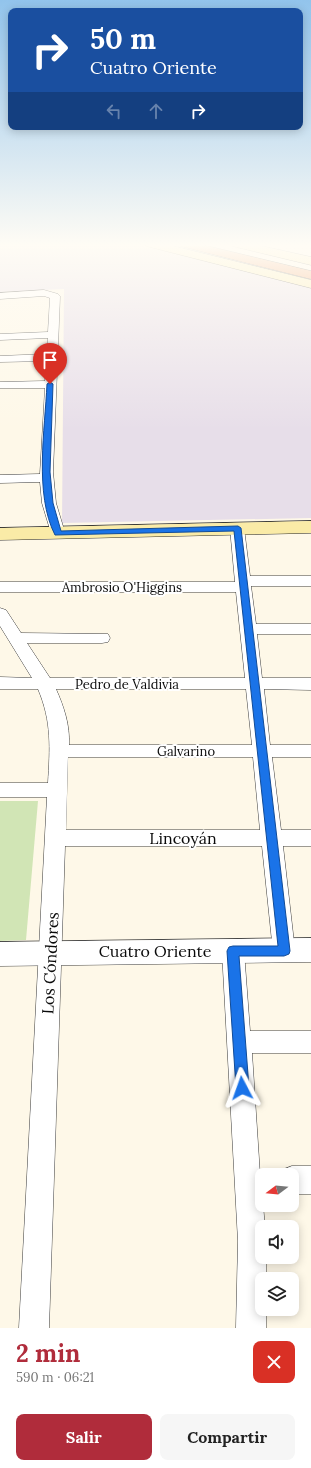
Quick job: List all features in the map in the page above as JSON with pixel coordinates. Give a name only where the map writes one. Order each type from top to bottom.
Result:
[{"type":"main road","points":[[0,534],[311,527]]},
{"type":"street","points":[[55,306],[50,384],[47,478],[50,509],[58,533]]},
{"type":"street","points":[[0,337],[53,335]]},
{"type":"street","points":[[0,359],[52,357]]},
{"type":"street","points":[[0,385],[50,384]]},
{"type":"street","points":[[0,479],[47,478]]},
{"type":"street","points":[[238,528],[272,838],[298,950]]},
{"type":"street","name":"Ambrosio O'Higgins","points":[[0,587],[244,584],[311,581]]},
{"type":"street","name":"Los Cóndores","points":[[1,615],[51,695],[58,720],[60,751],[34,1328]]},
{"type":"street","points":[[249,629],[311,629]]},
{"type":"street","points":[[16,638],[102,638]]},
{"type":"street","name":"Pedro de Valdivia","points":[[0,683],[311,684]]},
{"type":"street","name":"Galvarino","points":[[60,751],[311,751]]},
{"type":"street","points":[[0,790],[58,790]]},
{"type":"street","name":"Lincoyán","points":[[56,838],[311,838]]},
{"type":"street","name":"Cuatro Oriente","points":[[0,954],[51,952],[298,950]]},
{"type":"street","points":[[233,951],[239,1042],[255,1179],[252,1240],[251,1328]]},
{"type":"street","points":[[239,1042],[311,1042]]},
{"type":"street","points":[[299,1180],[311,1180]]},
{"type":"shaded area","points":[[64,306],[311,306],[311,518],[62,523]]},
{"type":"green space","points":[[0,801],[38,801],[26,940],[0,941]]},
{"type":"route","points":[[50,384],[46,472],[51,515],[58,533],[238,528],[284,951],[233,951],[242,1088]]}]
